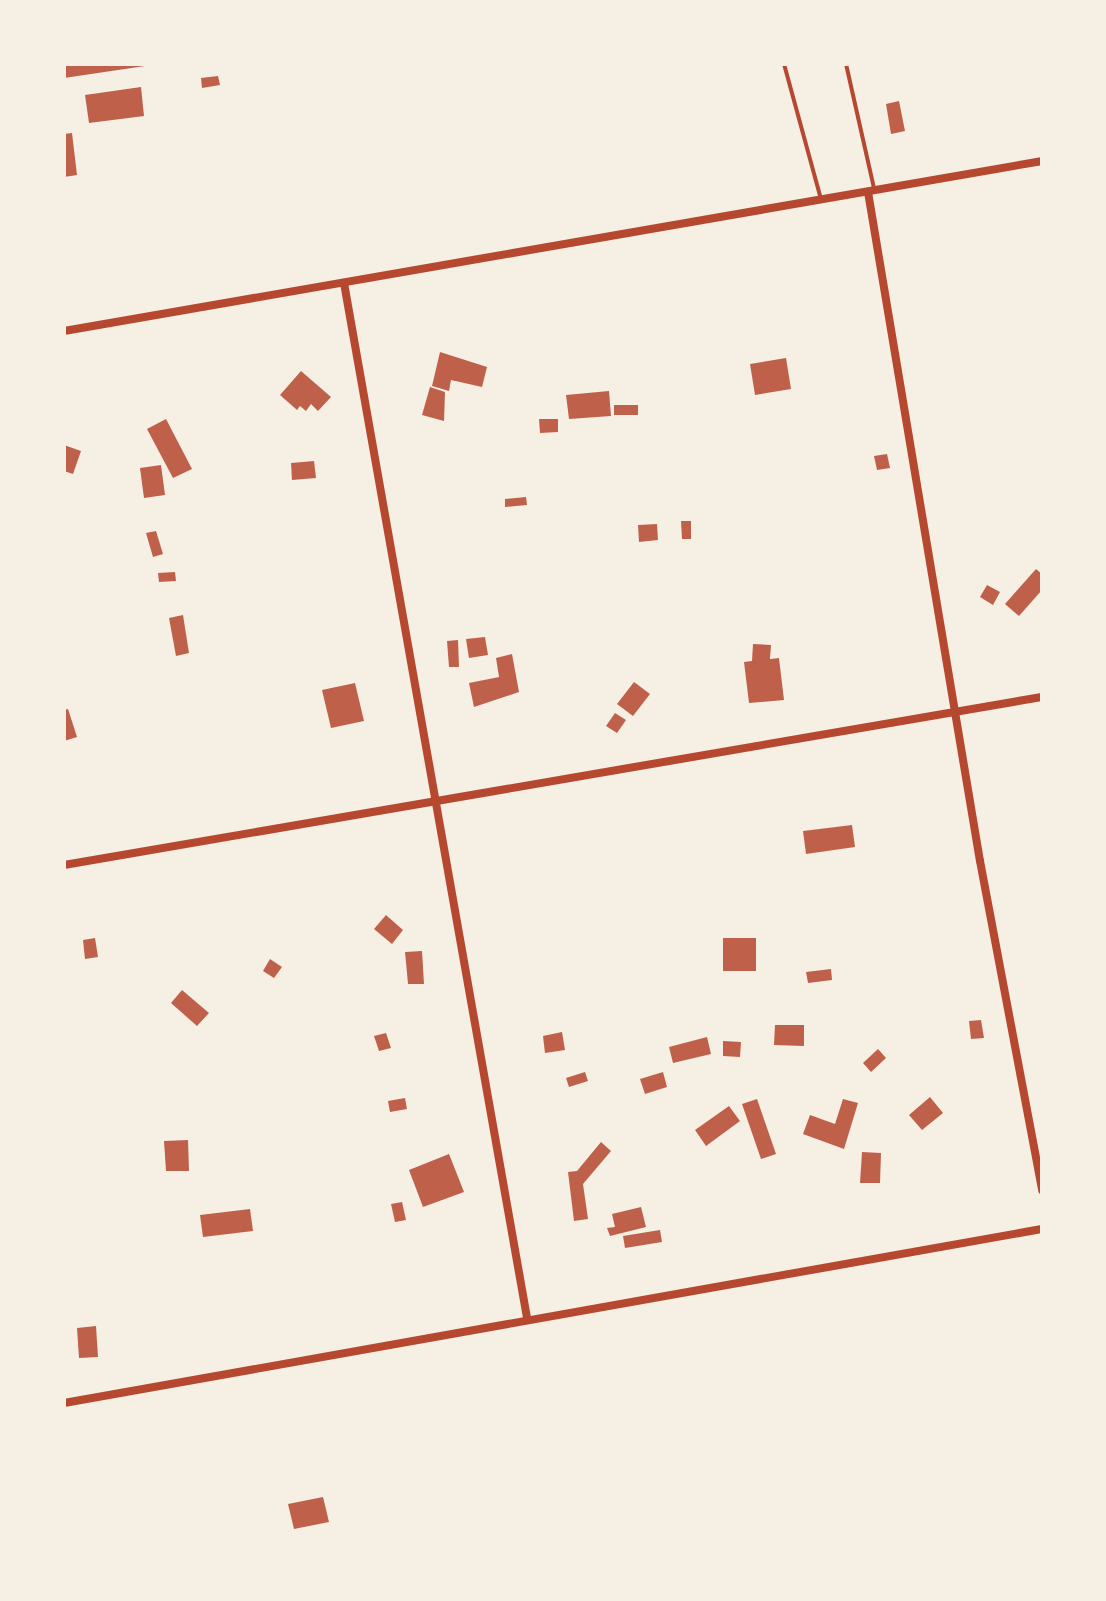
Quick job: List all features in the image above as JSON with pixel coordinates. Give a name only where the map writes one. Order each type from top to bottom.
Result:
[{"type":"street","points":[[64,331],[1042,161]]},
{"type":"street","points":[[871,191],[955,712],[1042,1190]]},
{"type":"street","points":[[344,283],[527,1318]]},
{"type":"street","points":[[64,865],[437,805],[1042,697]]},
{"type":"street","points":[[64,1403],[527,1318],[1042,1229]]},
{"type":"lane","points":[[784,64],[821,199]]},
{"type":"lane","points":[[846,64],[871,191]]},
{"type":"building","points":[[64,64],[144,64],[145,66],[64,78]]},
{"type":"building","points":[[218,76],[220,85],[202,88],[201,78]]},
{"type":"building","points":[[141,87],[144,116],[89,123],[85,95]]},
{"type":"building","points":[[899,101],[905,131],[891,134],[886,104]]},
{"type":"building","points":[[72,133],[77,175],[64,177],[64,134]]},
{"type":"building","points":[[440,352],[487,367],[482,387],[451,380],[449,391],[432,386]]},
{"type":"building","points":[[786,358],[791,389],[755,395],[750,364]]},
{"type":"building","points":[[301,371],[331,397],[318,411],[311,404],[306,411],[300,406],[297,410],[280,395]]},
{"type":"building","points":[[430,387],[445,392],[444,421],[422,415]]},
{"type":"building","points":[[609,391],[611,416],[569,419],[566,395]]},
{"type":"building","points":[[614,405],[638,405],[638,415],[614,415]]},
{"type":"building","points":[[166,419],[192,469],[173,478],[147,429]]},
{"type":"building","points":[[539,419],[558,419],[558,432],[540,433]]},
{"type":"building","points":[[64,445],[81,451],[73,474],[64,471]]},
{"type":"building","points":[[887,454],[890,468],[877,470],[874,456]]},
{"type":"building","points":[[314,461],[316,478],[292,480],[291,463]]},
{"type":"building","points":[[161,465],[165,495],[144,498],[140,468]]},
{"type":"building","points":[[526,497],[527,505],[505,507],[505,499]]},
{"type":"building","points":[[681,521],[691,521],[691,539],[682,539]]},
{"type":"building","points":[[657,524],[658,540],[639,542],[638,525]]},
{"type":"building","points":[[156,531],[163,554],[153,557],[146,533]]},
{"type":"building","points":[[1036,569],[1042,574],[1042,590],[1019,616],[1005,604]]},
{"type":"building","points":[[175,572],[176,581],[159,582],[158,573]]},
{"type":"building","points":[[987,585],[1000,592],[993,605],[980,597]]},
{"type":"building","points":[[183,615],[189,653],[176,656],[169,618]]},
{"type":"building","points":[[485,637],[488,655],[469,658],[466,639]]},
{"type":"building","points":[[458,640],[459,667],[449,667],[447,641]]},
{"type":"building","points":[[753,644],[771,645],[770,659],[779,658],[784,700],[749,703],[744,662],[752,661]]},
{"type":"building","points":[[512,654],[519,692],[474,707],[469,683],[499,677],[496,658]]},
{"type":"building","points":[[634,682],[650,694],[633,716],[617,704]]},
{"type":"building","points":[[355,683],[364,721],[331,728],[322,690]]},
{"type":"building","points":[[68,709],[77,737],[64,741],[64,710]]},
{"type":"building","points":[[615,713],[626,720],[617,733],[606,726]]},
{"type":"building","points":[[852,825],[855,847],[806,854],[803,831]]},
{"type":"building","points":[[386,915],[403,930],[392,944],[374,929]]},
{"type":"building","points":[[95,938],[98,957],[85,959],[83,940]]},
{"type":"building","points":[[723,938],[756,938],[756,971],[723,971]]},
{"type":"building","points":[[422,951],[424,984],[408,984],[405,952]]},
{"type":"building","points":[[270,959],[282,967],[274,978],[263,971]]},
{"type":"building","points":[[831,969],[832,980],[808,983],[806,972]]},
{"type":"building","points":[[182,990],[209,1013],[197,1026],[171,1003]]},
{"type":"building","points":[[981,1020],[984,1038],[971,1039],[969,1021]]},
{"type":"building","points":[[775,1025],[804,1025],[804,1046],[774,1045]]},
{"type":"building","points":[[562,1032],[565,1050],[545,1053],[543,1036]]},
{"type":"building","points":[[386,1033],[391,1048],[379,1051],[374,1036]]},
{"type":"building","points":[[707,1037],[711,1054],[673,1063],[669,1047]]},
{"type":"building","points":[[723,1041],[741,1042],[740,1057],[723,1056]]},
{"type":"building","points":[[878,1049],[886,1058],[871,1072],[863,1063]]},
{"type":"building","points":[[585,1072],[588,1081],[569,1087],[566,1078]]},
{"type":"building","points":[[663,1072],[667,1087],[645,1094],[640,1079]]},
{"type":"building","points":[[930,1097],[943,1113],[922,1130],[909,1115]]},
{"type":"building","points":[[405,1098],[407,1109],[390,1112],[388,1101]]},
{"type":"building","points":[[757,1099],[776,1154],[761,1159],[742,1104]]},
{"type":"building","points":[[843,1099],[858,1103],[844,1149],[803,1134],[810,1115],[835,1124]]},
{"type":"building","points":[[729,1106],[740,1121],[706,1146],[695,1130]]},
{"type":"building","points":[[188,1140],[189,1171],[166,1171],[164,1141]]},
{"type":"building","points":[[601,1142],[611,1151],[583,1184],[588,1219],[574,1221],[568,1172],[577,1171]]},
{"type":"building","points":[[862,1152],[881,1153],[880,1183],[860,1183]]},
{"type":"building","points":[[449,1154],[464,1192],[423,1207],[409,1170]]},
{"type":"building","points":[[402,1202],[406,1220],[395,1222],[391,1204]]},
{"type":"building","points":[[641,1207],[646,1227],[610,1236],[607,1228],[615,1227],[612,1214]]},
{"type":"building","points":[[250,1209],[253,1231],[203,1237],[200,1215]]},
{"type":"building","points":[[660,1230],[662,1242],[625,1248],[623,1236]]},
{"type":"building","points":[[96,1326],[98,1357],[79,1358],[77,1328]]},
{"type":"building","points":[[323,1497],[329,1522],[294,1529],[288,1504]]}]
